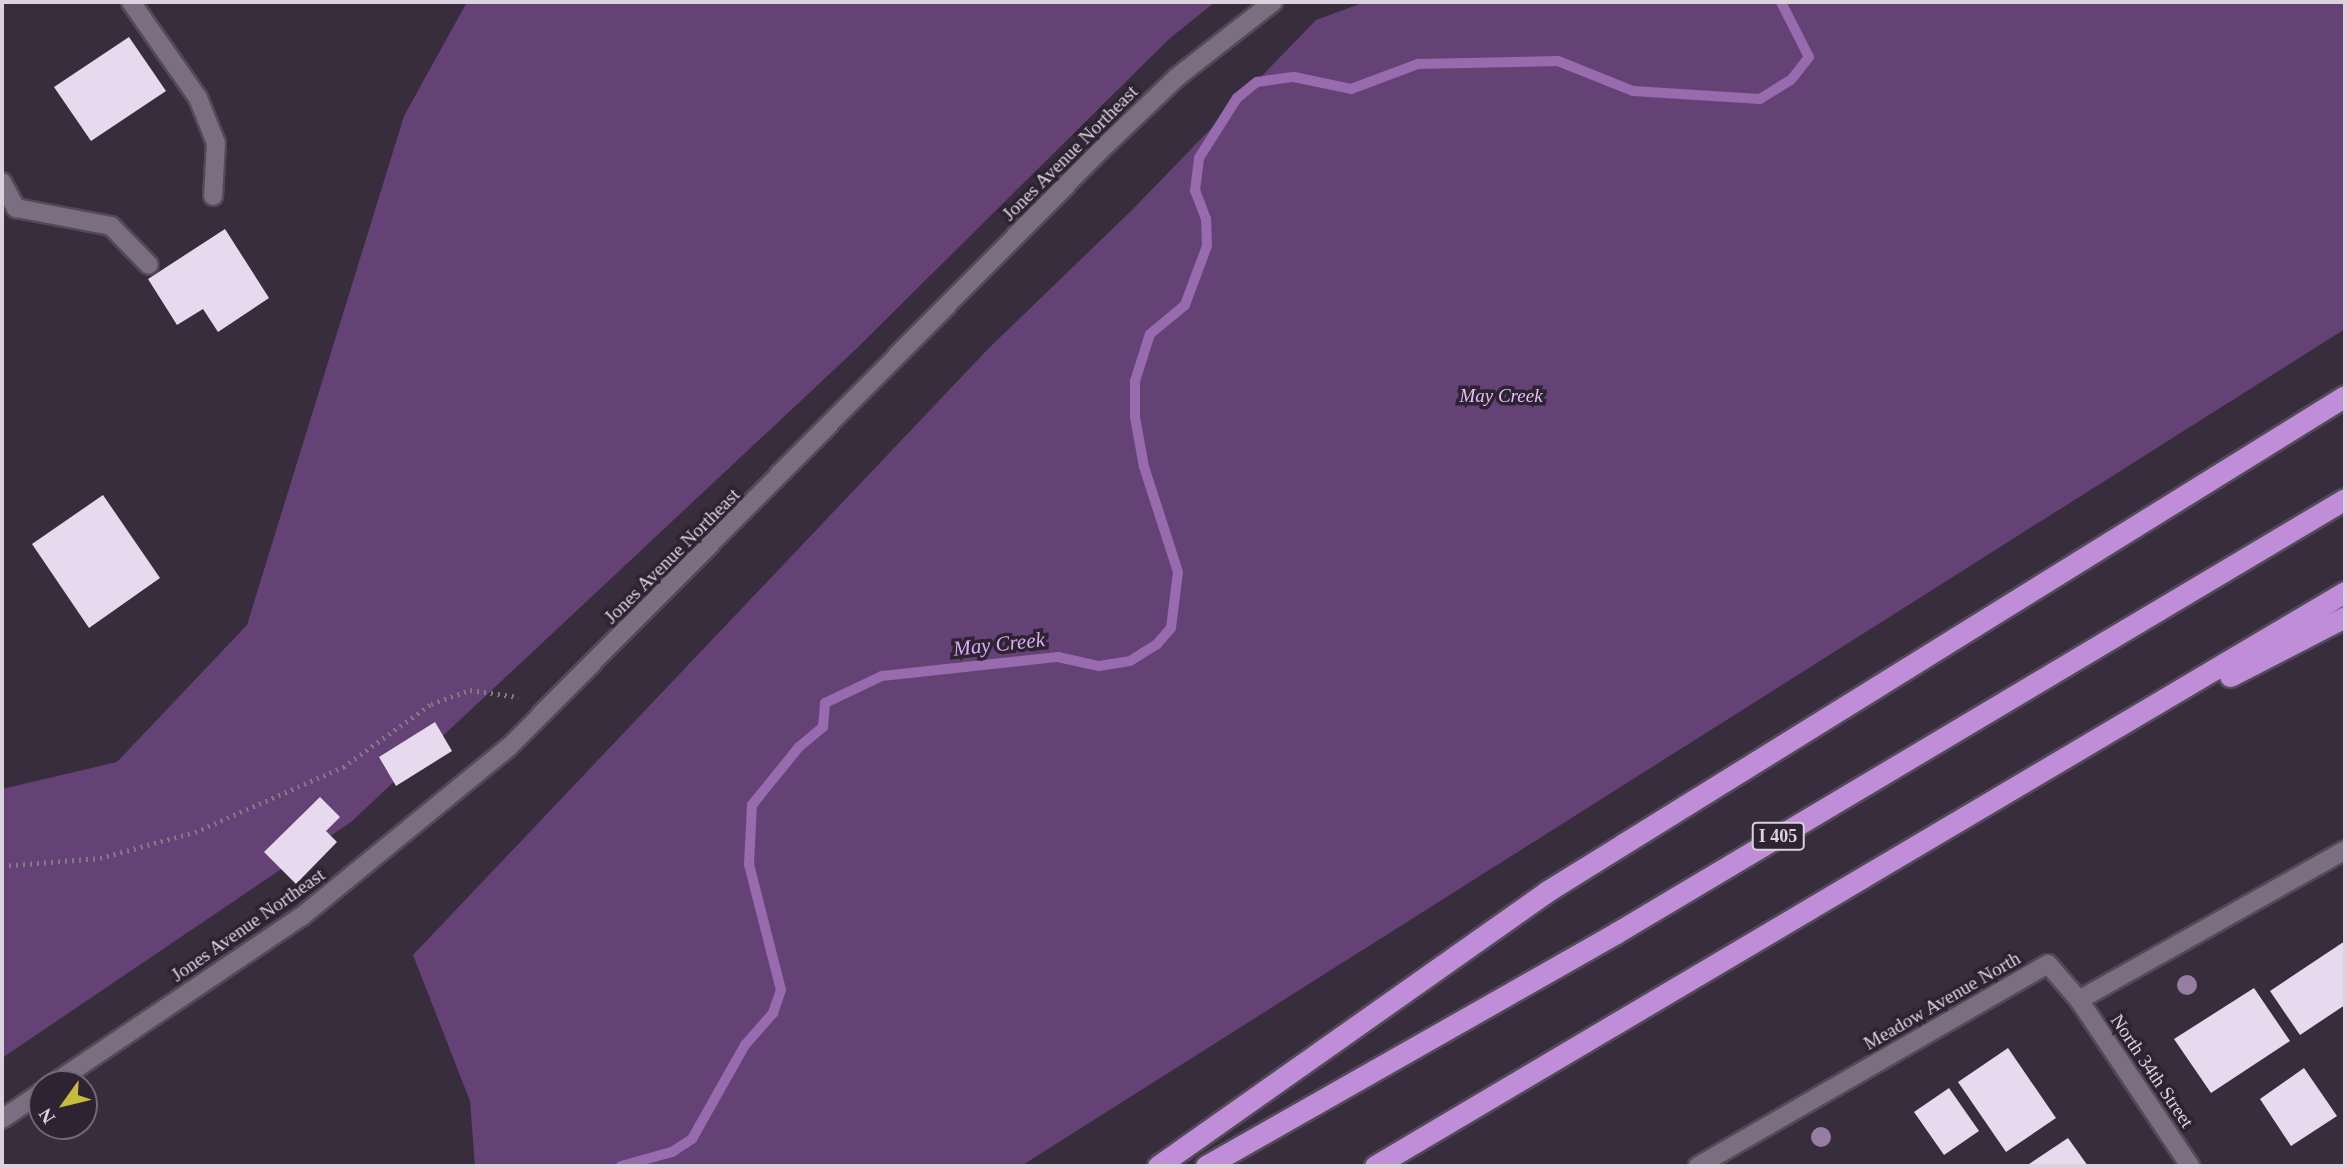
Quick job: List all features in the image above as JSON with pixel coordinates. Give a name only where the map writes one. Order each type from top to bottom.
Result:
[{"type":"highway","points":[[1158,1166],[1546,892],[2345,396]]},
{"type":"highway","name":"I 405","points":[[1206,1166],[1616,933],[2345,499]]},
{"type":"highway","points":[[1375,1166],[2345,592]]},
{"type":"highway","points":[[2050,768],[2345,617]]},
{"type":"street","points":[[131,2],[198,98],[216,143],[213,196]]},
{"type":"street","name":"Jones Avenue Northeast","points":[[74,1070],[301,917],[419,824],[555,703],[1108,143],[1177,77],[1273,2]]},
{"type":"street","points":[[2,183],[16,208],[111,226],[149,265]]},
{"type":"street","points":[[2079,1000],[2345,850]]},
{"type":"street","name":"Meadow Avenue North","points":[[1706,1164],[2048,964],[2079,1000]]},
{"type":"street","name":"North 34th Street","points":[[2079,1000],[2190,1166]]},
{"type":"street","points":[[2,1119],[28,1101]]},
{"type":"path","points":[[2,866],[100,858],[195,832],[343,767],[431,704],[470,690],[555,703]]},
{"type":"green space","points":[[467,2],[1215,2],[1169,39],[854,351],[351,822],[2,1058],[2,789],[117,762],[247,625],[404,116]]},
{"type":"green space","name":"May Creek","points":[[1365,2],[2345,2],[2345,329],[1021,1166],[475,1166],[470,1101],[413,955],[988,349],[1132,210],[1316,20]]},
{"type":"building","points":[[129,37],[166,91],[91,141],[54,87]]},
{"type":"building","points":[[225,229],[269,298],[218,332],[203,309],[177,325],[148,279]]},
{"type":"building","points":[[103,495],[160,578],[89,628],[32,544]]},
{"type":"building","points":[[435,722],[452,751],[396,786],[379,757]]},
{"type":"building","points":[[320,797],[340,817],[326,831],[337,842],[296,884],[264,852]]},
{"type":"building","points":[[2345,941],[2345,1005],[2300,1035],[2270,991]]},
{"type":"building","points":[[2254,988],[2290,1041],[2211,1093],[2174,1039]]},
{"type":"building","points":[[2008,1048],[2056,1118],[2006,1152],[1958,1082]]},
{"type":"building","points":[[2304,1068],[2337,1116],[2291,1146],[2260,1099]]},
{"type":"building","points":[[1949,1088],[1979,1131],[1944,1155],[1914,1112]]},
{"type":"building","points":[[2068,1138],[2088,1166],[2026,1166]]},
{"type":"waterway","name":"May Creek","points":[[621,1166],[672,1152],[692,1139],[745,1045],[773,1013],[781,990],[749,864],[752,805],[799,747],[823,727],[825,703],[882,676],[1058,657],[1099,666],[1130,661],[1157,644],[1171,628],[1178,572],[1144,467],[1135,417],[1135,381],[1150,334],[1185,305],[1207,246],[1206,219],[1195,191],[1199,158],[1237,98],[1257,82],[1294,77],[1351,89],[1418,64],[1558,61],[1633,91],[1760,99],[1791,80],[1809,57],[1781,2]]}]
